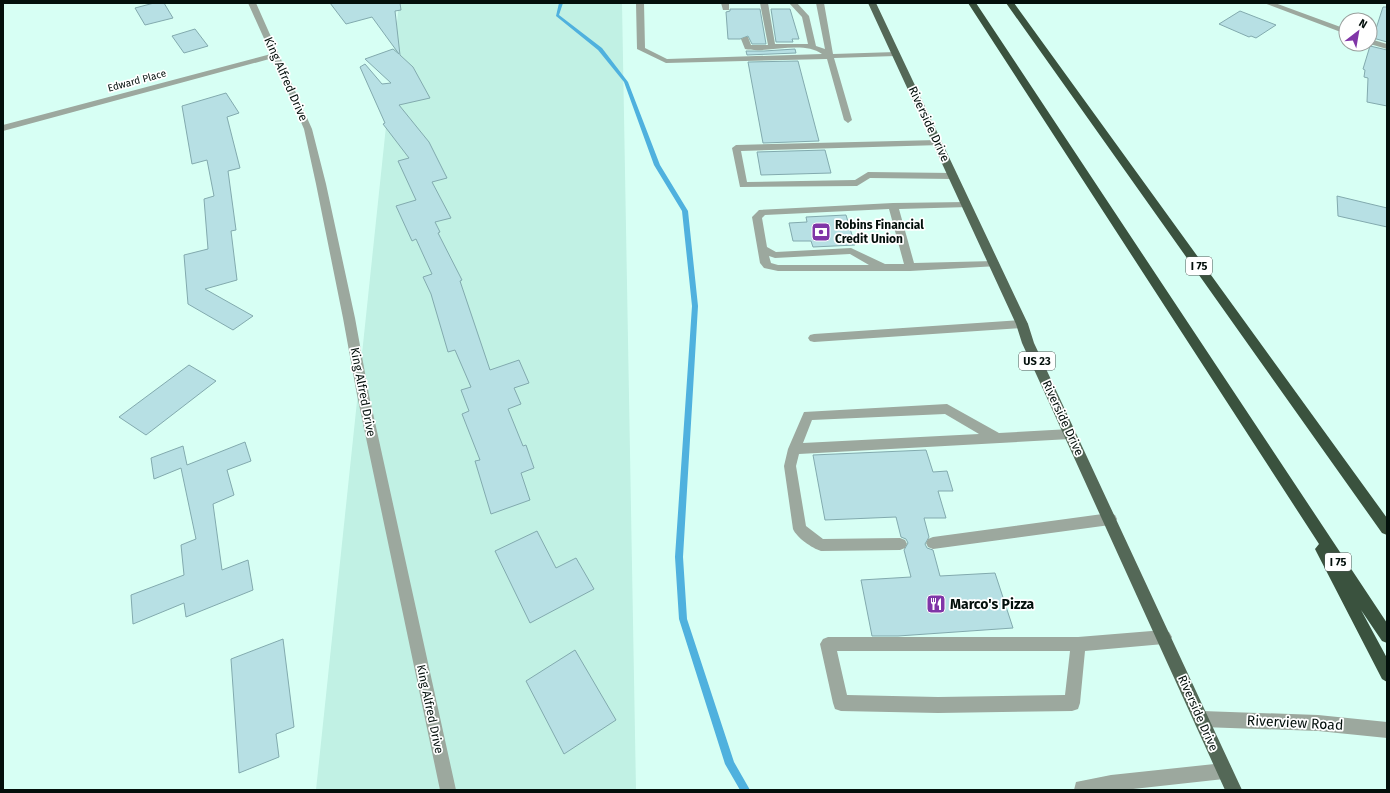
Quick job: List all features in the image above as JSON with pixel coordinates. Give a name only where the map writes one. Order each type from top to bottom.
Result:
[{"type":"highway","name":"I 75","points":[[972,3],[1387,636]]},
{"type":"highway","name":"I 75","points":[[1010,3],[1387,529]]},
{"type":"highway","points":[[1289,488],[1387,674]]},
{"type":"main road","name":"Riverside Drive","points":[[872,3],[1022,324],[1028,342],[1234,790]]},
{"type":"street","name":"King Alfred Drive","points":[[252,3],[308,129],[321,184],[349,318],[363,395],[448,790]]},
{"type":"street","points":[[640,3],[641,49],[666,60],[683,61],[896,54]]},
{"type":"street","points":[[764,3],[772,48]]},
{"type":"street","points":[[793,3],[805,16],[814,48]]},
{"type":"street","points":[[820,3],[830,56],[848,120]]},
{"type":"street","points":[[1268,3],[1338,29]]},
{"type":"street","points":[[745,39],[748,47],[772,48],[805,46],[820,49],[830,56]]},
{"type":"street","name":"Edward Place","points":[[3,128],[276,55]]},
{"type":"street","points":[[938,143],[736,148],[743,185],[856,183],[868,175],[953,176]]},
{"type":"street","points":[[966,205],[893,206],[762,212],[757,217],[766,265],[774,268],[910,268],[994,264]]},
{"type":"street","points":[[893,206],[910,268]]},
{"type":"street","points":[[763,252],[769,260],[867,259],[884,268]]},
{"type":"street","points":[[814,338],[1022,324]]},
{"type":"street","points":[[900,544],[822,545],[800,529],[790,466],[794,449],[808,415],[947,408],[997,438]]},
{"type":"street","points":[[794,449],[1070,434]]},
{"type":"street","points":[[933,542],[1110,519]]},
{"type":"street","points":[[1078,644],[1072,703],[938,705],[841,704],[828,644],[1078,644],[1164,637]]},
{"type":"street","name":"Riverview Road","points":[[1202,719],[1318,723],[1387,730]]},
{"type":"street","points":[[1083,789],[1224,771]]},
{"type":"shaded area","points":[[399,3],[622,3],[636,790],[316,790]]},
{"type":"building","points":[[154,3],[164,3],[173,18],[145,25],[135,8]]},
{"type":"building","points":[[330,3],[400,3],[401,10],[395,11],[400,55],[413,67],[430,98],[399,105],[429,142],[447,178],[432,182],[451,218],[435,222],[440,232],[438,233],[462,280],[460,281],[490,370],[519,360],[529,383],[514,388],[521,404],[508,409],[523,446],[526,445],[534,468],[521,473],[530,500],[491,514],[475,461],[480,460],[462,414],[469,411],[461,390],[471,387],[455,350],[448,352],[431,294],[423,277],[432,274],[416,239],[412,241],[396,206],[416,200],[398,161],[409,158],[383,124],[385,123],[360,67],[365,64],[382,84],[391,83],[365,59],[393,49],[399,54],[372,17],[346,24]]},
{"type":"building","points":[[1383,7],[1387,7],[1387,42],[1378,39],[1378,22]]},
{"type":"building","points":[[730,9],[760,9],[766,44],[752,44],[748,36],[740,39],[728,39],[726,12],[730,11]]},
{"type":"building","points":[[771,9],[790,9],[799,39],[792,39],[793,42],[776,42]]},
{"type":"building","points":[[1240,11],[1276,25],[1256,38],[1251,36],[1249,37],[1219,24]]},
{"type":"building","points":[[195,29],[208,46],[184,53],[172,36]]},
{"type":"building","points":[[1378,48],[1387,50],[1387,106],[1367,102],[1368,78],[1364,77],[1365,70],[1363,69],[1368,52],[1378,52]]},
{"type":"building","points":[[795,49],[796,53],[747,55],[746,51],[764,51]]},
{"type":"building","points":[[798,61],[819,141],[763,143],[748,62]]},
{"type":"building","points":[[226,93],[239,113],[227,117],[240,168],[228,171],[236,230],[231,231],[237,280],[205,289],[253,316],[233,330],[188,304],[184,255],[208,249],[204,199],[214,196],[207,160],[192,164],[182,106]]},
{"type":"building","points":[[825,150],[831,173],[761,175],[757,152]]},
{"type":"building","points":[[1337,196],[1387,208],[1387,227],[1338,216]]},
{"type":"building","name":"Robins Financial Credit Union","points":[[846,215],[855,245],[813,247],[811,241],[793,241],[789,223],[807,222],[806,217]]},
{"type":"building","points":[[189,365],[216,381],[146,435],[119,417]]},
{"type":"building","points":[[245,442],[251,461],[227,470],[234,495],[213,504],[222,570],[248,560],[253,590],[186,617],[184,603],[133,624],[131,595],[184,575],[181,545],[196,539],[181,468],[154,479],[151,458],[183,446],[187,465]]},
{"type":"building","points":[[926,450],[933,472],[947,471],[953,491],[938,491],[946,518],[924,518],[929,537],[925,544],[927,548],[933,550],[940,576],[995,573],[1013,628],[898,636],[872,636],[861,580],[911,577],[904,550],[908,543],[906,539],[901,537],[896,517],[825,520],[813,455]]},
{"type":"building","points":[[537,531],[556,568],[576,558],[594,589],[530,623],[495,551]]},
{"type":"building","points":[[283,639],[294,727],[276,734],[279,757],[239,773],[231,659]]},
{"type":"building","points":[[575,650],[616,720],[564,754],[526,681]]},
{"type":"waterway","points":[[561,3],[557,15],[600,49],[626,82],[657,165],[685,211],[695,306],[679,557],[683,619],[730,764],[745,790]]},
{"type":"place","name":"Robins Financial Credit Union","points":[[821,232]]},
{"type":"place","name":"Marco's Pizza","points":[[936,604]]}]
